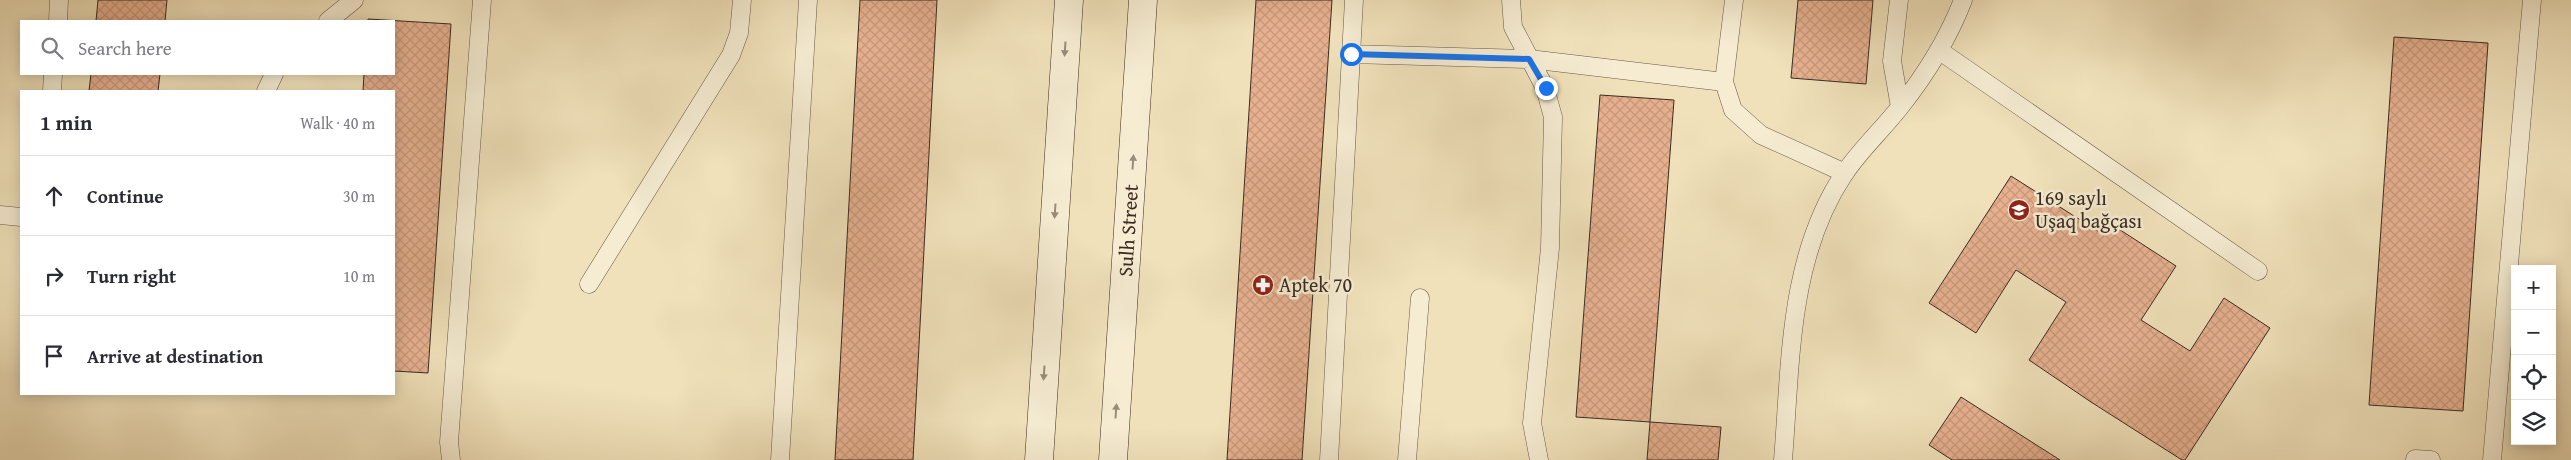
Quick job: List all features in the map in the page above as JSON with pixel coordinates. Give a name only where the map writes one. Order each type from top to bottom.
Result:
[{"type":"main road","points":[[1039,460],[1068,0]]},
{"type":"main road","name":"Sulh Street","points":[[1113,460],[1143,0]]},
{"type":"lane","points":[[58,20],[59,0]]},
{"type":"lane","points":[[329,20],[354,0]]},
{"type":"lane","points":[[451,460],[449,442],[482,0]]},
{"type":"lane","points":[[589,284],[731,55],[739,33],[742,0]]},
{"type":"lane","points":[[780,460],[808,0]]},
{"type":"lane","points":[[1329,460],[1354,0]]},
{"type":"lane","points":[[1511,0],[1513,27],[1546,88],[1553,117],[1550,248],[1532,422],[1540,460]]},
{"type":"lane","points":[[1734,0],[1724,82],[1733,110],[1761,135],[1845,173]]},
{"type":"lane","points":[[1899,0],[1892,61],[1900,107]]},
{"type":"lane","points":[[1782,460],[1798,289],[1810,244],[1824,209],[1845,173],[1900,107],[1940,51],[1963,0]]},
{"type":"lane","points":[[2492,460],[2532,0]]},
{"type":"lane","points":[[1940,51],[2258,271]]},
{"type":"lane","points":[[1351,54],[1529,59],[1724,82]]},
{"type":"lane","points":[[52,90],[53,75]]},
{"type":"lane","points":[[266,90],[274,75]]},
{"type":"lane","points":[[0,215],[20,217]]},
{"type":"lane","points":[[1407,460],[1420,298]]},
{"type":"building","points":[[98,0],[167,0],[165,20],[96,20]]},
{"type":"building","points":[[860,0],[937,0],[913,460],[835,460]]},
{"type":"building","points":[[1256,0],[1332,0],[1302,460],[1227,460]]},
{"type":"building","points":[[1798,0],[1873,0],[1866,84],[1791,78]]},
{"type":"building","points":[[395,21],[451,24],[428,373],[395,371],[395,90],[363,90],[364,75],[395,75]]},
{"type":"building","points":[[2394,37],[2488,43],[2463,411],[2369,405]]},
{"type":"building","points":[[91,75],[160,75],[158,90],[89,90]]},
{"type":"building","points":[[1600,95],[1674,100],[1650,422],[1576,417]]},
{"type":"building","points":[[2011,176],[2104,235],[2111,224],[2176,266],[2141,320],[2190,351],[2224,298],[2270,328],[2185,460],[2182,460],[2091,402],[2029,360],[2066,302],[2016,270],[1976,333],[1929,303]]},
{"type":"building","points":[[1961,397],[2060,460],[1952,460],[1929,445]]},
{"type":"building","points":[[1650,422],[1721,427],[1718,460],[1647,460]]},
{"type":"place","name":"169 saylı Uşaq bağçası","points":[[2019,210]]},
{"type":"place","name":"Aptek 70","points":[[1263,285]]},
{"type":"route","points":[[1351,54],[1529,59],[1546,88]]}]
